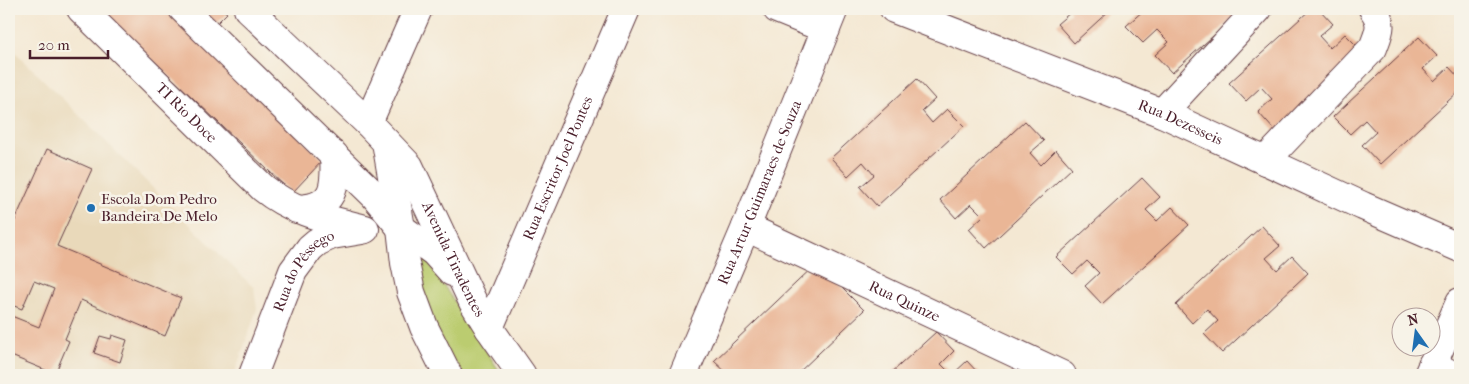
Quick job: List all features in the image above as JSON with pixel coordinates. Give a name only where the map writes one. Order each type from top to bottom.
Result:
[{"type":"street","name":"TI Rio Doce","points":[[81,9],[263,188],[278,200],[297,210],[365,229]]},
{"type":"street","points":[[183,9],[374,195],[401,228],[434,252],[473,302]]},
{"type":"street","name":"Avenida Tiradentes","points":[[248,9],[368,123],[409,166],[473,302],[522,375]]},
{"type":"street","points":[[368,123],[418,9]]},
{"type":"street","name":"Rua Escritor Joel Pontes","points":[[489,328],[626,9]]},
{"type":"street","points":[[777,9],[830,19]]},
{"type":"street","name":"Rua Dezesseis","points":[[894,9],[938,16],[1162,113],[1363,206],[1460,248]]},
{"type":"street","points":[[1162,113],[1258,9]]},
{"type":"street","points":[[1265,161],[1374,48],[1381,28],[1378,16],[1373,9]]},
{"type":"street","name":"Rua Artur Guimaraes de Souza","points":[[683,375],[830,19]]},
{"type":"street","name":"Avenida Tiradentes","points":[[386,142],[411,292],[424,327],[448,375]]},
{"type":"street","points":[[297,210],[320,206],[330,195],[334,177],[334,155]]},
{"type":"street","name":"Rua Quinze","points":[[746,226],[1062,375]]},
{"type":"street","name":"Rua do Pêssego","points":[[253,375],[293,271],[310,248],[332,234],[365,229],[401,228]]},
{"type":"street","points":[[1438,372],[1460,302]]},
{"type":"shaded area","name":"Escola Dom Pedro Bandeira De Melo","points":[[9,46],[254,288],[257,309],[234,375],[9,375]]},
{"type":"green space","points":[[413,238],[502,375],[460,375],[418,308]]},
{"type":"building","points":[[100,9],[165,9],[323,160],[292,193]]},
{"type":"building","points":[[201,9],[222,9],[227,13],[216,24]]},
{"type":"building","points":[[1068,9],[1111,9],[1074,43],[1057,24],[1071,12]]},
{"type":"building","points":[[1145,9],[1243,9],[1172,73],[1155,55],[1169,42],[1157,30],[1143,43],[1126,26]]},
{"type":"building","points":[[1311,9],[1319,9],[1333,24],[1319,36],[1330,48],[1345,34],[1362,51],[1275,131],[1258,112],[1272,99],[1261,87],[1246,101],[1229,83]]},
{"type":"building","points":[[1419,37],[1437,56],[1423,69],[1434,81],[1449,67],[1460,79],[1460,90],[1380,164],[1362,145],[1376,132],[1365,120],[1350,134],[1333,117]]},
{"type":"building","points":[[917,79],[935,99],[922,111],[932,123],[947,109],[964,126],[877,206],[860,187],[874,175],[863,162],[848,176],[831,158]]},
{"type":"building","points":[[1025,121],[1044,141],[1030,153],[1041,165],[1056,150],[1072,168],[986,248],[969,229],[983,216],[971,204],[956,218],[940,200]]},
{"type":"building","points":[[47,149],[92,169],[57,246],[181,298],[165,336],[81,300],[65,339],[69,341],[55,374],[9,355],[9,315],[39,327],[54,289],[34,281],[22,309],[9,304],[9,225],[12,227]]},
{"type":"building","points":[[1142,178],[1160,197],[1146,210],[1157,221],[1172,207],[1189,225],[1102,304],[1085,286],[1099,273],[1087,261],[1073,274],[1056,257]]},
{"type":"building","points":[[1262,226],[1280,246],[1266,258],[1277,270],[1292,256],[1308,273],[1222,353],[1204,334],[1218,321],[1207,309],[1192,323],[1176,305]]},
{"type":"building","points":[[817,263],[864,310],[796,375],[729,375],[714,361]]},
{"type":"building","points":[[936,332],[954,351],[941,364],[952,375],[889,375]]},
{"type":"building","points":[[112,335],[127,340],[120,362],[94,353],[100,336],[111,339]]},
{"type":"building","points":[[967,361],[980,375],[952,375]]},
{"type":"place","name":"Escola Dom Pedro Bandeira De Melo","points":[[91,208]]}]
